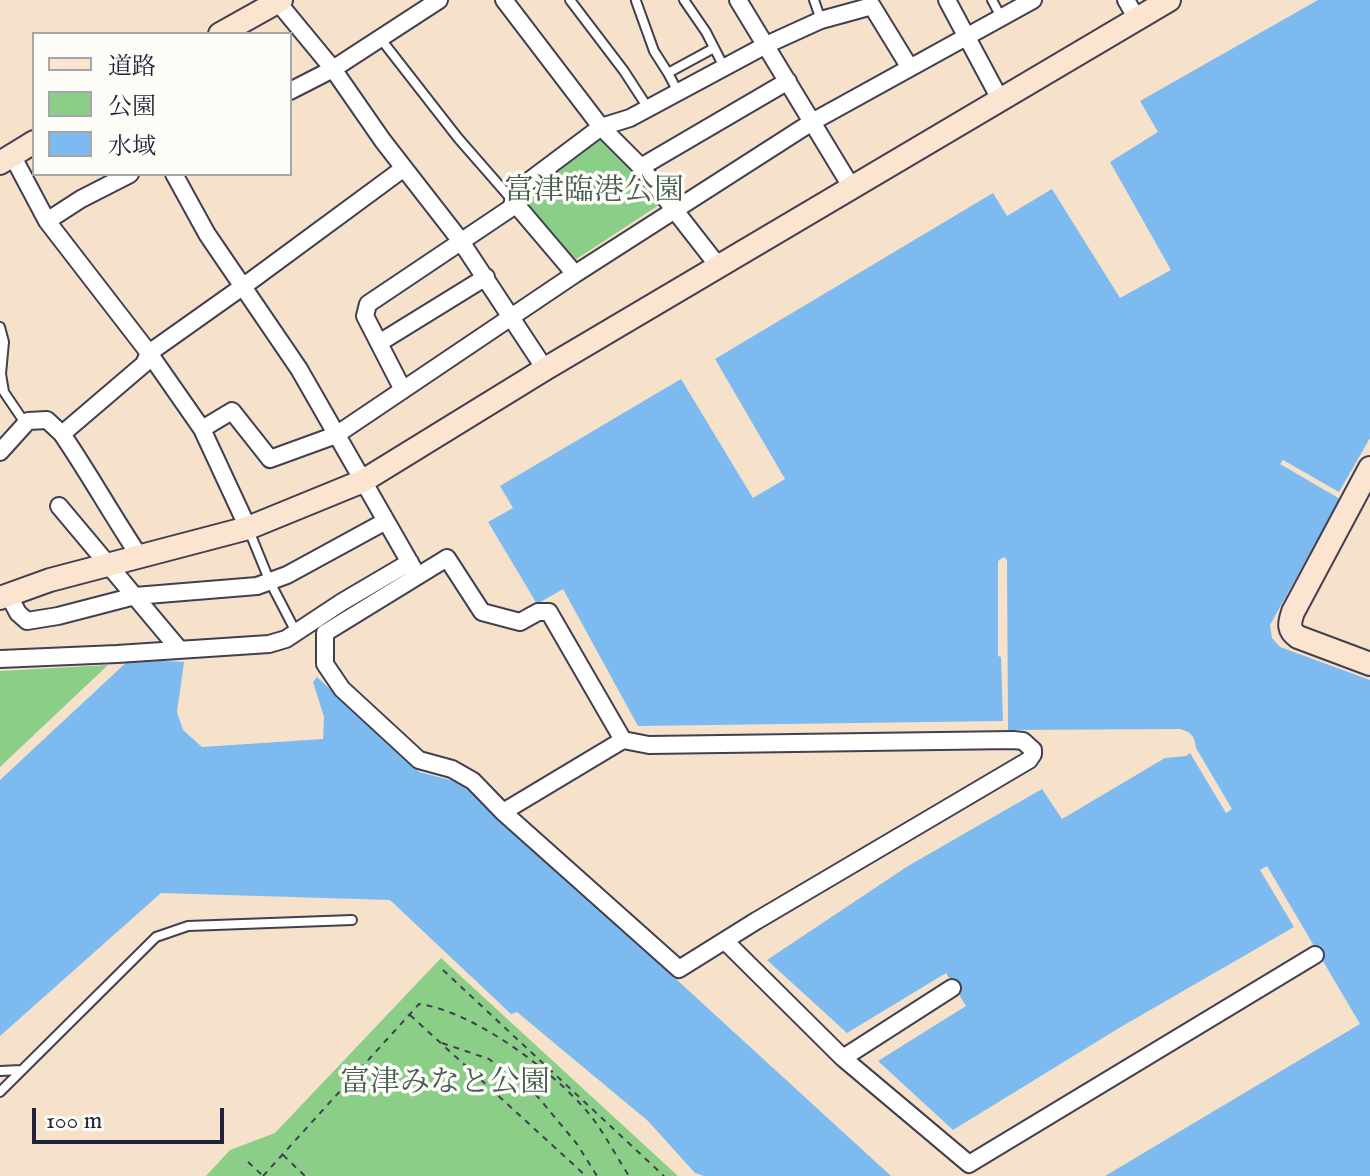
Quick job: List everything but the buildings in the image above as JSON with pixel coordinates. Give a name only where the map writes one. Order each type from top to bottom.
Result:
[{"type":"street","points":[[292,90],[333,69],[439,0]]},
{"type":"street","points":[[504,0],[601,127],[641,167],[719,267]]},
{"type":"street","points":[[738,0],[852,188]]},
{"type":"street","points":[[947,0],[1001,101]]},
{"type":"street","points":[[202,429],[232,411],[270,459],[336,435],[575,274],[812,122],[1033,0]]},
{"type":"street","points":[[386,521],[287,575],[257,586],[135,596],[27,621],[4,596],[50,580],[248,528],[363,481],[545,369],[1001,101],[1132,10],[1169,0]]},
{"type":"street","points":[[224,32],[278,1],[333,69],[383,141],[460,240],[545,369]]},
{"type":"street","points":[[403,390],[365,316],[368,304],[511,208],[517,190],[601,127],[630,118],[766,45],[821,20],[872,6],[910,68]]},
{"type":"street","points":[[641,167],[788,81]]},
{"type":"street","points":[[32,143],[6,159],[47,221],[149,353],[202,429],[248,528]]},
{"type":"street","points":[[62,434],[144,364],[149,353],[404,168]]},
{"type":"street","points":[[47,221],[126,176]]},
{"type":"street","points":[[175,176],[207,234],[299,369],[414,569]]},
{"type":"street","points":[[513,201],[575,274]]},
{"type":"street","points":[[379,343],[486,277]]},
{"type":"street","points":[[0,452],[28,421],[47,420],[62,434],[140,557]]},
{"type":"street","points":[[1370,468],[1289,624],[1292,633],[1298,637],[1370,664]]},
{"type":"street","points":[[59,506],[179,649]]},
{"type":"street","points":[[0,659],[269,644],[286,639],[342,602],[414,569],[447,558],[482,612],[520,622],[538,612],[549,612],[623,740]]},
{"type":"street","points":[[414,569],[325,633],[325,664],[342,689],[419,760],[452,769],[473,781],[503,812],[679,969],[1029,760],[1033,750],[1023,741],[1002,739],[649,745],[623,740],[503,812]]},
{"type":"street","points":[[725,941],[843,1058],[969,1164],[1315,955]]},
{"type":"street","points":[[843,1058],[952,988]]},
{"type":"lane","points":[[570,0],[648,108]]},
{"type":"lane","points":[[684,0],[706,32],[724,67]]},
{"type":"lane","points":[[814,0],[821,20]]},
{"type":"lane","points":[[992,0],[1001,17]]},
{"type":"lane","points":[[636,1],[654,51],[678,92]]},
{"type":"lane","points":[[380,37],[458,138],[513,201]]},
{"type":"lane","points":[[668,73],[714,48]]},
{"type":"lane","points":[[0,327],[4,342],[1,374],[4,392],[26,423]]},
{"type":"lane","points":[[248,528],[270,582],[297,632]]},
{"type":"lane","points":[[0,1092],[156,937],[188,926],[352,920]]},
{"type":"lane","points":[[0,1071],[21,1070]]},
{"type":"path","points":[[443,970],[664,1176]]},
{"type":"path","points":[[248,1162],[263,1176],[419,1004],[433,1006],[475,1025],[509,1044],[558,1080],[596,1122],[629,1176]]},
{"type":"path","points":[[410,1015],[586,1176]]},
{"type":"path","points":[[441,1043],[489,1059],[538,1097],[577,1144],[597,1176]]},
{"type":"path","points":[[282,1154],[305,1176]]},
{"type":"green space","name":"富津臨港公園","points":[[603,134],[662,203],[575,260],[519,203],[520,192]]},
{"type":"green space","points":[[108,665],[0,767],[0,671]]},
{"type":"green space","name":"富津みなと公園","points":[[441,958],[678,1176],[206,1176],[230,1150],[275,1133]]},
{"type":"water","points":[[1318,0],[1370,0],[1370,438],[1339,492],[1283,460],[1280,464],[1340,499],[1270,625],[1272,638],[1280,647],[1370,680],[1370,1176],[1105,1176],[1360,1024],[1267,866],[1260,870],[1294,927],[1119,1028],[953,1130],[878,1061],[966,1006],[946,973],[847,1033],[767,960],[908,866],[1042,789],[1062,819],[1165,758],[1190,753],[1226,813],[1232,809],[1196,748],[1192,735],[1180,729],[1008,730],[1007,560],[1004,557],[998,561],[998,656],[1001,657],[1003,721],[638,726],[563,589],[537,604],[488,522],[513,508],[500,486],[681,379],[753,498],[785,479],[715,359],[993,193],[1007,216],[1052,189],[1120,298],[1171,270],[1110,162],[1158,132],[1140,101]]},
{"type":"water","points":[[130,659],[184,662],[177,712],[183,730],[202,747],[323,739],[324,717],[313,682],[317,677],[419,772],[462,783],[891,1176],[704,1176],[695,1173],[648,1121],[517,1012],[511,1014],[390,900],[161,893],[0,1036],[0,780]]}]
